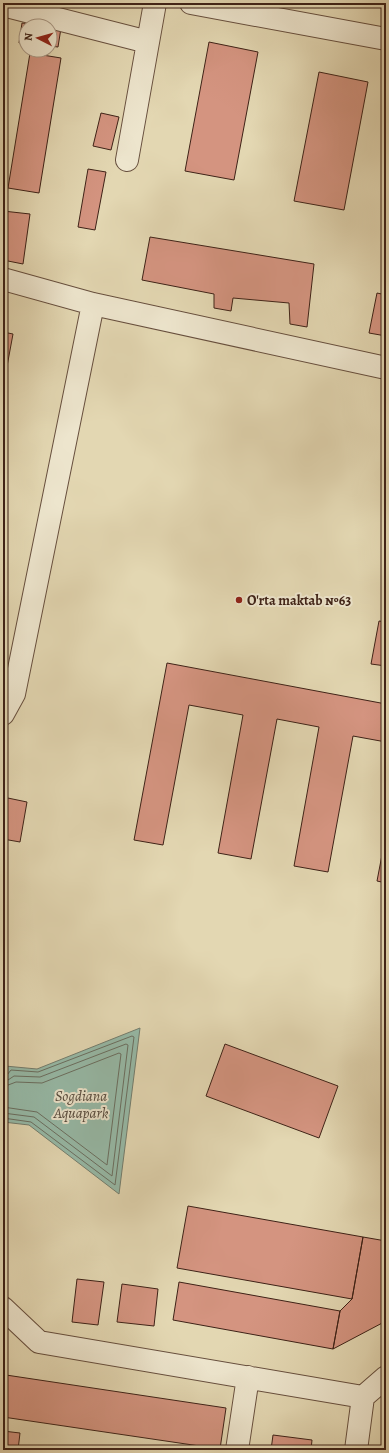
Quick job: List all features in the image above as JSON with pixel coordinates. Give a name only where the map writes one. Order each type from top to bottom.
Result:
[{"type":"street","points":[[127,160],[155,3]]},
{"type":"street","points":[[191,3],[386,39]]},
{"type":"street","points":[[3,6],[148,42]]},
{"type":"street","points":[[3,279],[93,304],[386,368]]},
{"type":"street","points":[[3,714],[14,694],[93,304]]},
{"type":"street","points":[[3,1308],[39,1342],[363,1397]]},
{"type":"street","points":[[237,1450],[248,1377]]},
{"type":"street","points":[[356,1450],[363,1397],[386,1377]]},
{"type":"water","name":"Sogdiana Aquapark","points":[[140,1028],[119,1194],[29,1125],[3,1122],[5,1066],[37,1069]]},
{"type":"building","points":[[58,27],[61,28],[58,47]]},
{"type":"building","points":[[209,42],[258,52],[234,180],[185,171]]},
{"type":"building","points":[[29,58],[61,58],[39,193],[8,188]]},
{"type":"building","points":[[319,72],[368,82],[344,210],[294,201]]},
{"type":"building","points":[[101,113],[119,117],[111,150],[93,146]]},
{"type":"building","points":[[88,169],[106,172],[95,230],[78,227]]},
{"type":"building","points":[[3,211],[30,214],[23,264],[3,260]]},
{"type":"building","points":[[150,237],[314,264],[307,327],[290,324],[289,303],[233,298],[231,311],[214,308],[214,294],[142,280]]},
{"type":"building","points":[[377,293],[386,295],[386,336],[369,333]]},
{"type":"building","points":[[3,332],[13,334],[3,388]]},
{"type":"building","points":[[379,621],[386,622],[386,666],[371,664]]},
{"type":"building","points":[[167,663],[386,704],[386,742],[353,736],[328,872],[294,866],[319,727],[277,719],[251,859],[218,853],[243,715],[189,705],[163,845],[134,840]]},
{"type":"building","points":[[3,797],[27,802],[20,842],[3,839]]},
{"type":"building","points":[[386,834],[386,883],[377,881]]},
{"type":"building","points":[[225,1044],[338,1086],[319,1138],[206,1096]]},
{"type":"building","points":[[188,1206],[363,1237],[352,1299],[177,1268]]},
{"type":"building","points":[[363,1237],[386,1241],[386,1321],[333,1349],[340,1311],[352,1299]]},
{"type":"building","points":[[77,1279],[104,1282],[98,1325],[72,1322]]},
{"type":"building","points":[[179,1282],[340,1311],[333,1349],[173,1320]]},
{"type":"building","points":[[122,1284],[158,1289],[154,1326],[117,1322]]},
{"type":"building","points":[[6,1375],[226,1408],[220,1449],[3,1417],[3,1397]]},
{"type":"building","points":[[3,1431],[20,1433],[18,1450],[3,1450]]},
{"type":"building","points":[[273,1435],[312,1440],[311,1450],[271,1450]]},
{"type":"place","name":"O'rta maktab №63","points":[[239,600]]}]
